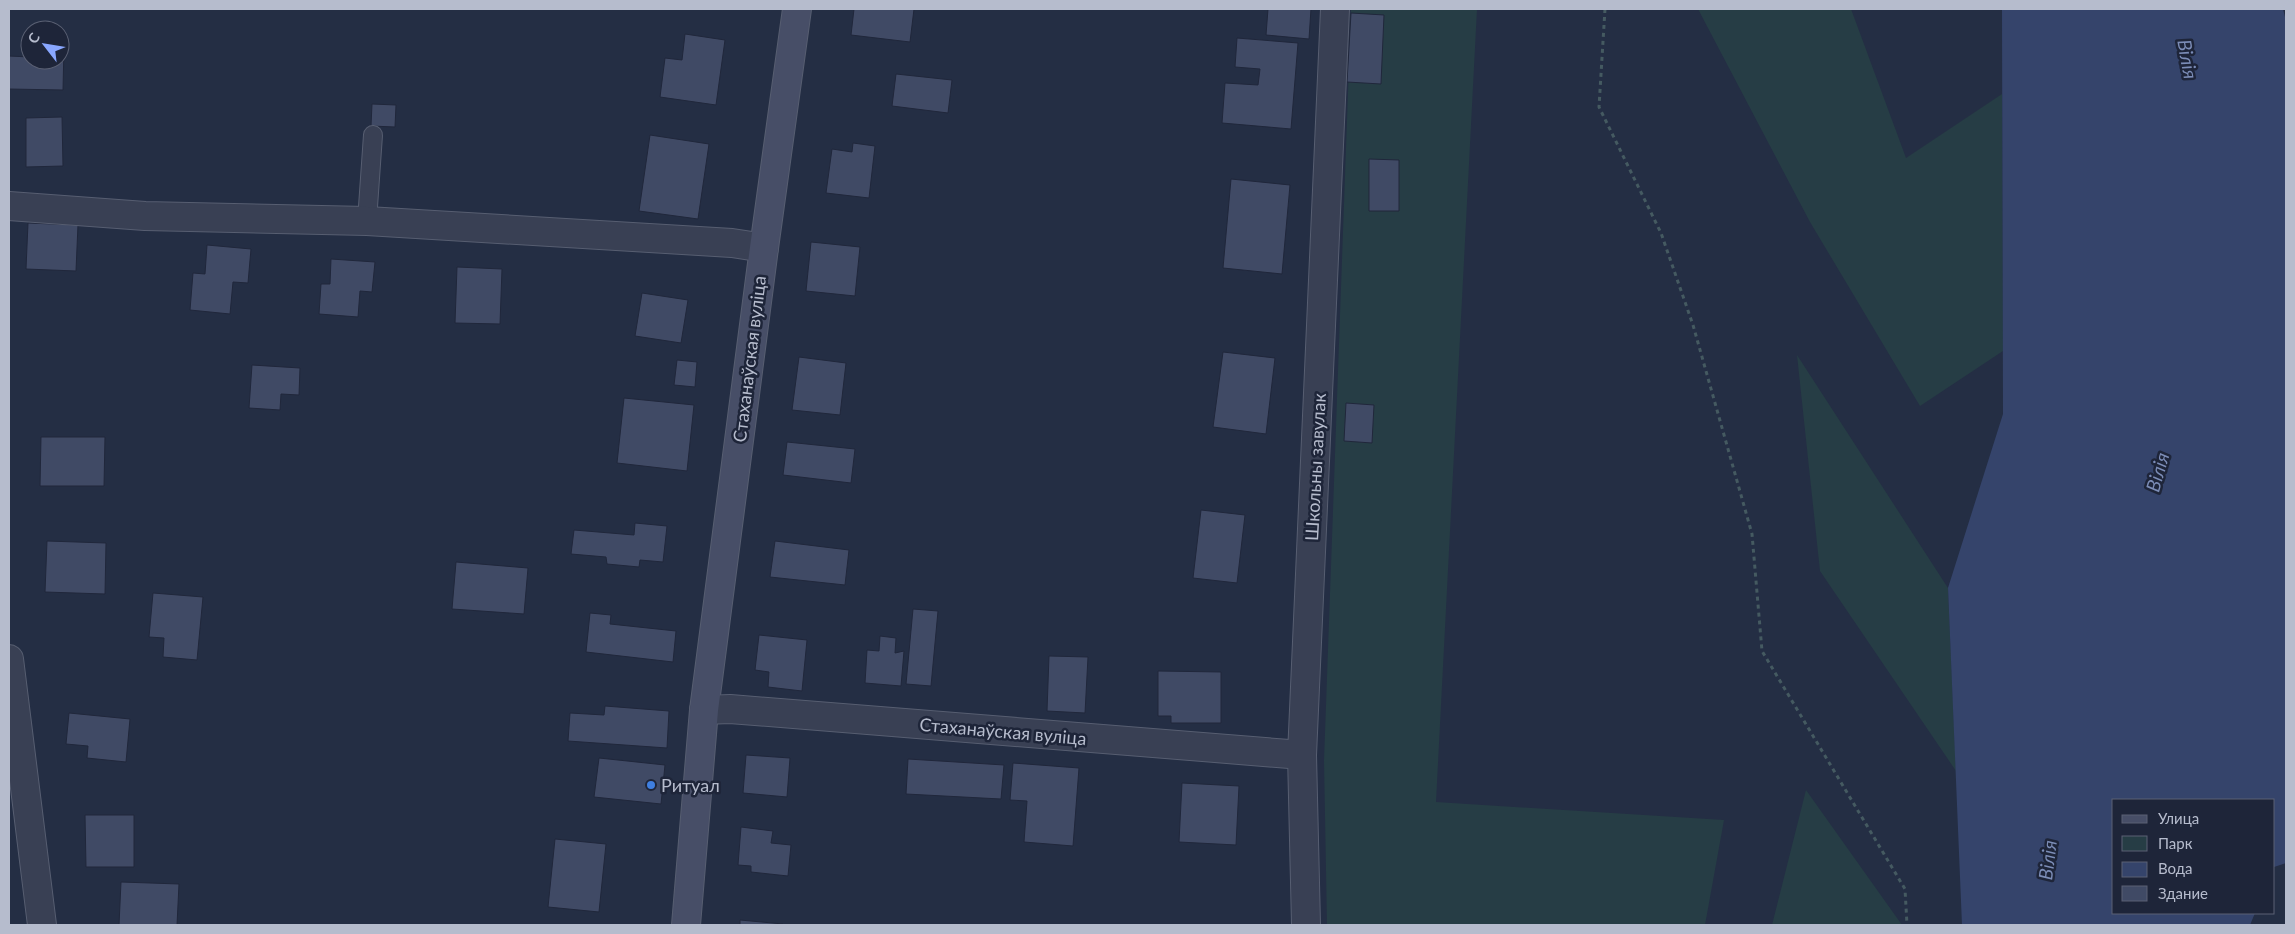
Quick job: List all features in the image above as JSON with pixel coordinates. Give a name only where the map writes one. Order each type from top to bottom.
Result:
[{"type":"street","name":"Стаханаўская вуліца","points":[[686,925],[704,710],[797,9]]},
{"type":"street","name":"Школьны завулак","points":[[1306,925],[1302,755],[1334,9]]},
{"type":"street","points":[[9,206],[145,216],[367,221],[732,243],[764,248]]},
{"type":"street","points":[[9,659],[42,925]]},
{"type":"street","name":"Стаханаўская вуліца","points":[[704,710],[730,709],[1302,755]]},
{"type":"lane","points":[[367,221],[373,135]]},
{"type":"path","points":[[1605,9],[1599,107],[1662,233],[1693,324],[1752,534],[1762,651],[1906,889],[1907,925]]},
{"type":"green space","points":[[1351,9],[1477,9],[1436,802],[1724,820],[1705,925],[1327,925],[1324,761]]},
{"type":"green space","points":[[1698,9],[1851,9],[1906,158],[2002,94],[2003,351],[1920,406],[1810,222]]},
{"type":"green space","points":[[1797,355],[1948,588],[1956,771],[1820,571]]},
{"type":"green space","points":[[1806,790],[1902,925],[1772,925]]},
{"type":"water","name":"Вілія","points":[[2002,9],[2283,9],[2286,21],[2286,863],[2275,867],[2275,799],[2112,799],[2112,914],[2255,914],[2250,925],[1962,925],[1948,588],[2003,414]]},
{"type":"building","points":[[854,9],[914,9],[910,42],[851,35]]},
{"type":"building","points":[[1268,9],[1311,9],[1309,39],[1266,35]]},
{"type":"building","points":[[1351,13],[1384,15],[1381,84],[1347,82]]},
{"type":"building","points":[[685,34],[725,40],[716,105],[660,97],[665,58],[682,60]]},
{"type":"building","points":[[1237,38],[1298,43],[1291,129],[1222,123],[1225,83],[1258,85],[1260,69],[1235,67]]},
{"type":"building","points":[[9,56],[20,57],[20,70],[63,70],[63,90],[9,89]]},
{"type":"building","points":[[896,74],[952,80],[948,113],[892,106]]},
{"type":"building","points":[[372,104],[396,105],[395,127],[371,126]]},
{"type":"building","points":[[62,117],[63,166],[26,167],[26,118]]},
{"type":"building","points":[[650,135],[709,144],[698,219],[639,211]]},
{"type":"building","points":[[853,143],[875,146],[869,198],[826,193],[832,149],[852,152]]},
{"type":"building","points":[[1369,159],[1399,160],[1399,211],[1369,211]]},
{"type":"building","points":[[1231,179],[1290,185],[1282,274],[1223,268]]},
{"type":"building","points":[[28,223],[78,225],[76,271],[26,269]]},
{"type":"building","points":[[811,242],[860,247],[855,296],[806,291]]},
{"type":"building","points":[[207,245],[251,249],[248,283],[233,282],[230,314],[190,310],[193,273],[205,274]]},
{"type":"building","points":[[331,259],[375,262],[372,292],[360,291],[358,317],[319,314],[321,284],[330,284]]},
{"type":"building","points":[[457,267],[502,269],[500,324],[455,323]]},
{"type":"building","points":[[642,293],[688,300],[681,343],[635,336]]},
{"type":"building","points":[[1223,352],[1275,358],[1266,434],[1213,427]]},
{"type":"building","points":[[799,357],[846,363],[840,415],[792,410]]},
{"type":"building","points":[[677,360],[697,362],[695,387],[674,385]]},
{"type":"building","points":[[252,365],[300,368],[299,395],[281,394],[280,410],[249,408]]},
{"type":"building","points":[[624,398],[694,405],[687,471],[617,463]]},
{"type":"building","points":[[1346,403],[1374,405],[1372,443],[1344,441]]},
{"type":"building","points":[[41,437],[105,437],[104,486],[40,486]]},
{"type":"building","points":[[787,442],[855,449],[851,483],[783,475]]},
{"type":"building","points":[[1201,510],[1245,515],[1237,583],[1193,578]]},
{"type":"building","points":[[635,523],[667,526],[663,562],[640,560],[639,567],[607,564],[606,557],[571,554],[574,530],[634,535]]},
{"type":"building","points":[[47,541],[106,543],[105,594],[45,592]]},
{"type":"building","points":[[775,541],[849,550],[845,585],[770,577]]},
{"type":"building","points":[[456,562],[528,568],[524,614],[452,609]]},
{"type":"building","points":[[153,593],[203,597],[197,660],[163,657],[164,638],[149,637]]},
{"type":"building","points":[[913,609],[938,611],[931,686],[906,684]]},
{"type":"building","points":[[590,613],[611,615],[610,624],[676,631],[673,662],[586,652]]},
{"type":"building","points":[[759,635],[807,640],[802,691],[768,687],[769,672],[755,670]]},
{"type":"building","points":[[880,636],[896,638],[895,653],[904,651],[901,686],[865,683],[867,650],[879,651]]},
{"type":"building","points":[[1049,656],[1088,657],[1085,713],[1047,711]]},
{"type":"building","points":[[1158,671],[1221,672],[1221,723],[1171,723],[1171,716],[1158,716]]},
{"type":"building","points":[[605,706],[669,711],[667,748],[568,741],[570,713],[604,715]]},
{"type":"building","points":[[69,713],[130,719],[126,762],[87,758],[88,746],[66,744]]},
{"type":"building","points":[[746,755],[790,758],[787,797],[743,793]]},
{"type":"building","points":[[599,758],[665,765],[661,804],[594,797]]},
{"type":"building","points":[[908,759],[1004,765],[1001,799],[906,794]]},
{"type":"building","points":[[1013,763],[1079,768],[1073,846],[1024,842],[1027,801],[1010,800]]},
{"type":"building","points":[[1182,783],[1239,786],[1236,845],[1179,842]]},
{"type":"building","points":[[85,815],[134,815],[134,867],[86,867]]},
{"type":"building","points":[[741,827],[773,831],[771,843],[791,845],[788,876],[751,872],[751,866],[738,865]]},
{"type":"building","points":[[555,839],[606,844],[599,912],[548,907]]},
{"type":"building","points":[[121,882],[179,884],[177,925],[119,925]]},
{"type":"building","points":[[740,920],[783,924],[783,925],[740,925]]},
{"type":"place","name":"Ритуал","points":[[651,785]]}]
